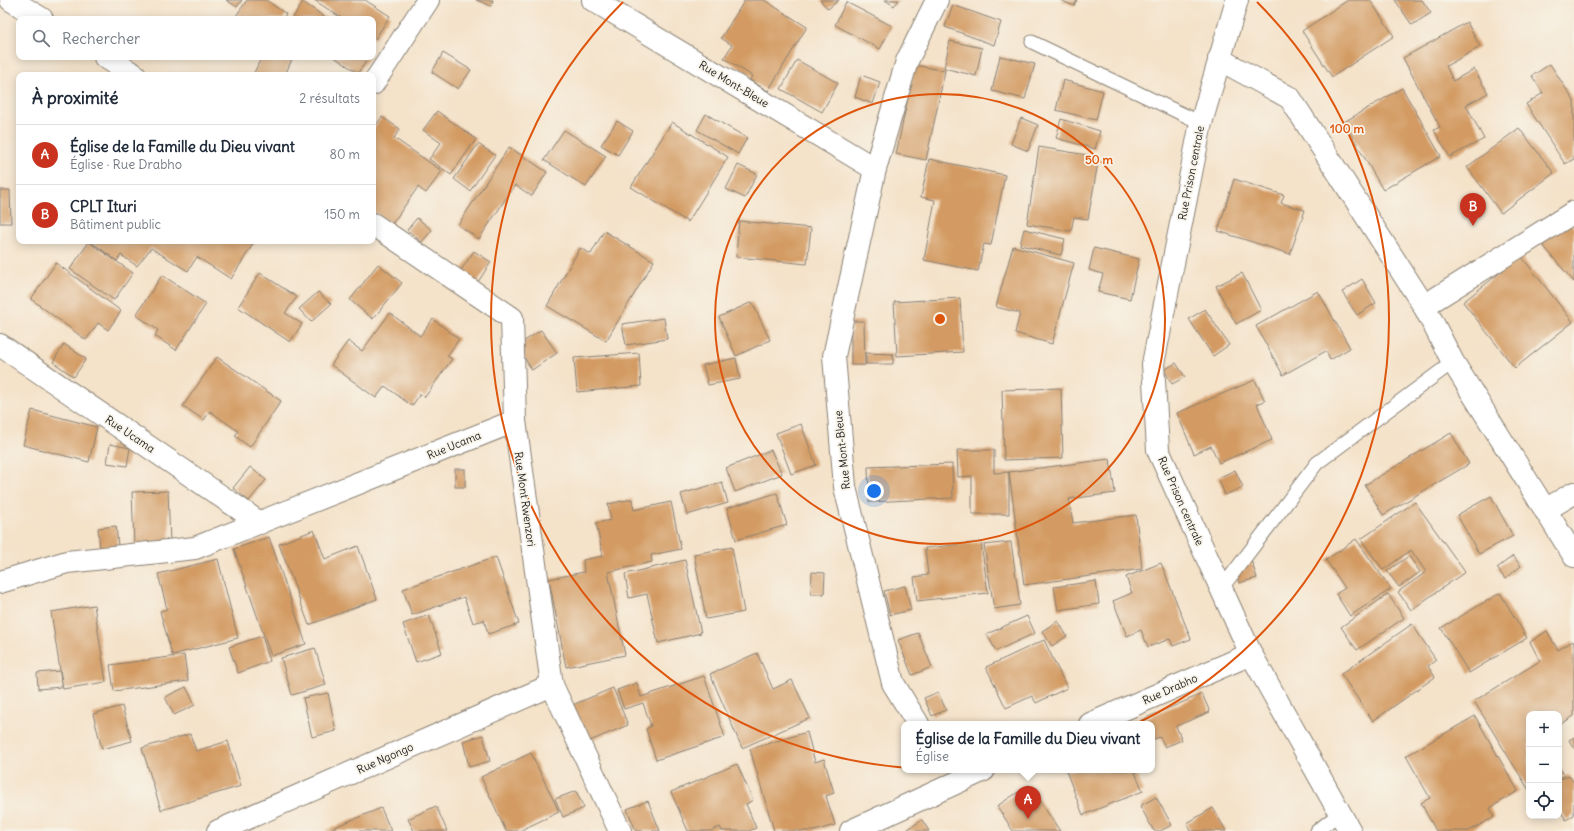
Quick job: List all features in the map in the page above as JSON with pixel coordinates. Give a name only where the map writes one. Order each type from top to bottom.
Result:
[{"type":"street","points":[[11,0],[37,16]]},
{"type":"street","points":[[376,79],[428,0]]},
{"type":"street","name":"Rue Mont-Bleue","points":[[593,0],[875,169]]},
{"type":"street","name":"Rue Mont-Bleue","points":[[916,721],[893,683],[845,487],[834,356],[875,169],[907,61],[937,0]]},
{"type":"street","name":"Rue Prison centrale","points":[[1237,0],[1201,123],[1153,364],[1158,450],[1251,654],[1345,822]]},
{"type":"street","points":[[1219,58],[1290,98],[1424,306],[1453,362],[1574,556]]},
{"type":"street","points":[[110,60],[129,72]]},
{"type":"street","points":[[1424,306],[1574,212]]},
{"type":"street","name":"Rue Mont Rwenzori","points":[[376,226],[512,318],[514,421],[552,685],[620,831]]},
{"type":"street","name":"Rue Ucama","points":[[0,346],[260,523]]},
{"type":"street","name":"Rue Ucama","points":[[0,582],[67,562],[196,548],[514,421]]},
{"type":"street","points":[[1545,510],[1574,493]]},
{"type":"street","name":"Rue Drabho","points":[[1097,721],[1251,654]]},
{"type":"street","name":"Rue Ngongo","points":[[218,831],[552,685]]},
{"type":"street","points":[[851,831],[949,777],[969,773]]},
{"type":"lane","points":[[1032,42],[1201,123]]},
{"type":"lane","points":[[1221,589],[1317,463],[1453,362]]},
{"type":"lane","points":[[1317,831],[1345,822]]},
{"type":"building","points":[[226,0],[242,0],[237,7]]},
{"type":"building","points":[[247,0],[266,0],[286,14],[285,16],[236,16]]},
{"type":"building","points":[[314,0],[365,0],[390,16],[376,37],[376,16],[338,16]]},
{"type":"building","points":[[476,0],[493,0],[491,6]]},
{"type":"building","points":[[745,0],[764,0],[807,27],[768,91],[750,80],[752,76],[724,58],[732,45],[721,38]]},
{"type":"building","points":[[820,0],[839,0],[828,9]]},
{"type":"building","points":[[885,0],[899,0],[894,6]]},
{"type":"building","points":[[1060,0],[1077,0],[1074,6]]},
{"type":"building","points":[[1348,0],[1370,0],[1394,36],[1332,77],[1302,31]]},
{"type":"building","points":[[1395,0],[1422,0],[1431,13],[1412,25]]},
{"type":"building","points":[[303,2],[323,16],[294,16]]},
{"type":"building","points":[[846,2],[892,26],[880,49],[835,25]]},
{"type":"building","points":[[953,5],[1001,22],[994,45],[945,27]]},
{"type":"building","points":[[1467,22],[1480,47],[1446,66],[1453,81],[1474,69],[1488,93],[1466,105],[1484,139],[1450,157],[1434,130],[1440,127],[1403,58]]},
{"type":"building","points":[[950,41],[982,48],[976,76],[944,68]]},
{"type":"building","points":[[443,53],[471,70],[458,89],[432,72]]},
{"type":"building","points":[[1000,56],[1035,64],[1025,99],[992,91]]},
{"type":"building","points":[[260,60],[292,60],[286,72],[254,72]]},
{"type":"building","points":[[338,60],[367,60],[359,72]]},
{"type":"building","points":[[797,60],[838,83],[822,112],[781,89]]},
{"type":"building","points":[[1550,64],[1574,101],[1574,159],[1565,164],[1526,104],[1543,93],[1532,76]]},
{"type":"building","points":[[915,65],[945,71],[926,160],[896,154]]},
{"type":"building","points":[[861,75],[880,82],[873,104],[855,97]]},
{"type":"building","points":[[1063,80],[1103,91],[1096,120],[1056,110]]},
{"type":"building","points":[[1402,88],[1441,156],[1383,190],[1344,122]]},
{"type":"building","points":[[437,111],[476,139],[451,175],[429,159],[441,143],[423,130]]},
{"type":"building","points":[[706,114],[747,138],[738,154],[697,130]]},
{"type":"building","points":[[382,117],[400,129],[394,138],[442,171],[426,193],[418,187],[392,224],[376,213],[376,125]]},
{"type":"building","points":[[1021,118],[1038,125],[1028,151],[1011,144]]},
{"type":"building","points":[[1061,119],[1100,131],[1095,149],[1056,138]]},
{"type":"building","points":[[617,121],[633,131],[618,155],[601,145]]},
{"type":"building","points":[[672,122],[728,157],[688,222],[631,187]]},
{"type":"building","points":[[1519,128],[1554,173],[1501,213],[1467,167]]},
{"type":"building","points":[[564,130],[606,156],[586,187],[544,160]]},
{"type":"building","points":[[478,144],[495,155],[470,191],[454,179]]},
{"type":"building","points":[[509,147],[547,172],[532,196],[515,185],[479,239],[458,225]]},
{"type":"building","points":[[1039,147],[1099,157],[1088,219],[1074,217],[1071,231],[1027,224]]},
{"type":"building","points":[[929,159],[1005,175],[991,245],[984,244],[978,271],[924,260],[935,200],[921,197]]},
{"type":"building","points":[[738,165],[757,174],[745,198],[726,189]]},
{"type":"building","points":[[1234,179],[1284,195],[1281,203],[1305,210],[1290,254],[1218,231]]},
{"type":"building","points":[[0,190],[10,190],[11,223],[0,223]]},
{"type":"building","points":[[417,218],[432,230],[422,242],[407,230]]},
{"type":"building","points":[[1568,220],[1574,228],[1574,282],[1541,243]]},
{"type":"building","points":[[739,221],[811,228],[807,264],[736,257]]},
{"type":"building","points":[[1024,229],[1065,239],[1061,255],[1020,245]]},
{"type":"building","points":[[604,231],[654,261],[606,341],[547,306],[580,248],[591,254]]},
{"type":"building","points":[[88,244],[92,244],[133,273],[114,300],[70,269]]},
{"type":"building","points":[[94,244],[253,244],[231,279],[197,257],[188,271],[151,248],[137,266],[121,255],[117,261]]},
{"type":"building","points":[[1013,246],[1074,263],[1052,344],[1015,333],[1020,313],[996,307]]},
{"type":"building","points":[[1094,248],[1139,259],[1130,299],[1098,292],[1103,274],[1089,270]]},
{"type":"building","points":[[474,251],[491,262],[476,285],[459,273]]},
{"type":"building","points":[[1521,256],[1573,322],[1515,368],[1463,302]]},
{"type":"building","points":[[56,263],[121,311],[108,330],[98,323],[86,340],[31,299]]},
{"type":"building","points":[[378,264],[402,283],[373,319],[350,300]]},
{"type":"building","points":[[260,273],[297,297],[285,313],[302,324],[290,342],[238,307]]},
{"type":"building","points":[[1242,273],[1261,310],[1236,324],[1216,286]]},
{"type":"building","points":[[162,275],[206,304],[176,350],[155,336],[158,330],[136,315]]},
{"type":"building","points":[[1362,279],[1376,303],[1357,315],[1342,292]]},
{"type":"building","points":[[1318,291],[1350,348],[1330,360],[1326,351],[1283,375],[1256,326]]},
{"type":"building","points":[[318,292],[331,304],[311,322],[299,309]]},
{"type":"building","points":[[960,298],[963,352],[897,356],[894,302]]},
{"type":"building","points":[[752,302],[770,340],[736,356],[719,317]]},
{"type":"building","points":[[1205,309],[1229,345],[1213,356],[1189,319]]},
{"type":"building","points":[[390,313],[420,336],[433,319],[459,339],[447,356],[452,359],[425,397],[420,394],[412,406],[385,386],[376,398],[331,365],[348,341],[362,351]]},
{"type":"building","points":[[664,318],[667,339],[626,345],[622,324]]},
{"type":"building","points":[[851,321],[864,321],[865,365],[851,365]]},
{"type":"building","points":[[541,330],[557,353],[532,370],[517,346]]},
{"type":"building","points":[[64,344],[86,359],[74,377],[53,362]]},
{"type":"building","points":[[639,353],[641,386],[577,392],[574,358]]},
{"type":"building","points":[[866,353],[893,354],[893,364],[866,364]]},
{"type":"building","points":[[217,357],[281,401],[250,447],[235,436],[238,431],[210,411],[204,420],[183,406]]},
{"type":"building","points":[[736,358],[740,379],[708,385],[703,365]]},
{"type":"building","points":[[1176,363],[1185,377],[1172,384],[1164,370]]},
{"type":"building","points":[[1255,380],[1265,401],[1257,404],[1272,440],[1219,463],[1211,446],[1194,454],[1177,413]]},
{"type":"building","points":[[1061,388],[1063,458],[1004,460],[1002,390]]},
{"type":"building","points":[[32,410],[97,427],[89,462],[23,445]]},
{"type":"building","points":[[801,424],[816,465],[791,474],[776,433]]},
{"type":"building","points":[[1451,433],[1469,464],[1383,515],[1365,485]]},
{"type":"building","points":[[110,444],[130,448],[127,466],[107,463]]},
{"type":"building","points":[[771,450],[782,474],[735,492],[726,468]]},
{"type":"building","points":[[957,450],[994,450],[994,473],[1009,472],[1009,514],[972,514],[972,476],[958,477]]},
{"type":"building","points":[[1110,459],[1115,493],[1069,499],[1073,523],[1136,515],[1142,569],[1024,585],[1009,472]]},
{"type":"building","points":[[952,464],[953,498],[869,502],[868,467]]},
{"type":"building","points":[[250,467],[266,480],[249,501],[233,488]]},
{"type":"building","points":[[455,469],[465,469],[465,487],[455,487]]},
{"type":"building","points":[[1235,470],[1243,487],[1225,495],[1218,478]]},
{"type":"building","points":[[722,482],[728,503],[687,515],[681,494]]},
{"type":"building","points":[[168,491],[170,543],[134,544],[132,492]]},
{"type":"building","points":[[777,493],[787,525],[736,540],[727,508]]},
{"type":"building","points":[[1491,496],[1513,536],[1479,554],[1457,515]]},
{"type":"building","points":[[632,499],[634,510],[671,502],[681,549],[651,555],[652,562],[608,572],[625,655],[566,667],[549,579],[584,572],[583,560],[603,556],[596,523],[611,520],[608,504]]},
{"type":"building","points":[[1415,502],[1465,572],[1411,610],[1398,592],[1426,572],[1411,550],[1383,570],[1361,539]]},
{"type":"building","points":[[116,526],[118,546],[100,548],[98,528]]},
{"type":"building","points":[[314,530],[325,559],[358,546],[377,599],[309,625],[279,544]]},
{"type":"building","points":[[269,537],[306,644],[271,656],[234,549]]},
{"type":"building","points":[[1356,539],[1391,589],[1350,616],[1336,594],[1345,588],[1326,560]]},
{"type":"building","points":[[981,542],[988,593],[917,601],[914,577],[928,575],[925,548]]},
{"type":"building","points":[[1011,542],[1020,605],[994,609],[984,545]]},
{"type":"building","points":[[732,547],[744,612],[706,619],[694,554]]},
{"type":"building","points":[[1409,556],[1420,572],[1399,587],[1387,571]]},
{"type":"building","points":[[1513,556],[1521,566],[1505,579],[1497,568]]},
{"type":"building","points":[[496,557],[519,624],[488,634],[484,620],[473,623],[464,597],[412,615],[403,589]]},
{"type":"building","points":[[1250,557],[1257,578],[1239,583],[1233,562]]},
{"type":"building","points":[[218,559],[238,638],[172,655],[160,611],[167,609],[158,574]]},
{"type":"building","points":[[685,560],[701,633],[658,643],[647,594],[629,598],[625,574]]},
{"type":"building","points":[[1161,563],[1191,639],[1173,646],[1170,639],[1148,647],[1141,630],[1127,636],[1113,601],[1132,593],[1126,577]]},
{"type":"building","points":[[812,572],[825,573],[824,594],[811,594]]},
{"type":"building","points":[[1096,581],[1099,604],[1058,610],[1054,587]]},
{"type":"building","points":[[905,586],[911,610],[890,615],[884,591]]},
{"type":"building","points":[[1500,593],[1527,638],[1469,673],[1441,628]]},
{"type":"building","points":[[1388,594],[1404,618],[1357,650],[1341,627]]},
{"type":"building","points":[[94,605],[106,682],[63,689],[51,612]]},
{"type":"building","points":[[429,615],[442,653],[416,662],[403,624]]},
{"type":"building","points":[[1027,616],[1035,633],[996,651],[987,634]]},
{"type":"building","points":[[1058,621],[1067,636],[1052,646],[1042,631]]},
{"type":"building","points":[[1412,624],[1436,660],[1428,666],[1435,677],[1373,721],[1341,674]]},
{"type":"building","points":[[1547,631],[1558,650],[1573,641],[1574,716],[1562,723],[1562,711],[1526,711],[1526,785],[1474,701],[1540,661],[1530,642]]},
{"type":"building","points":[[918,633],[932,667],[912,675],[898,640]]},
{"type":"building","points":[[262,636],[270,661],[238,673],[229,647]]},
{"type":"building","points":[[1044,640],[1067,688],[1036,703],[1032,696],[1006,708],[986,667]]},
{"type":"building","points":[[315,648],[326,685],[292,695],[281,658]]},
{"type":"building","points":[[757,653],[773,689],[792,680],[810,718],[742,748],[710,674]]},
{"type":"building","points":[[184,655],[188,681],[114,691],[110,665]]},
{"type":"building","points":[[60,671],[61,687],[38,689],[37,673]]},
{"type":"building","points":[[704,676],[725,737],[656,760],[646,729],[651,726],[643,703],[624,709],[617,690],[637,683],[641,697]]},
{"type":"building","points":[[186,687],[195,705],[174,715],[165,697]]},
{"type":"building","points":[[613,688],[628,725],[585,743],[570,706]]},
{"type":"building","points":[[938,692],[946,710],[932,716],[924,698]]},
{"type":"building","points":[[328,693],[336,731],[312,737],[303,698]]},
{"type":"building","points":[[1202,694],[1210,712],[1176,726],[1182,740],[1165,747],[1160,737],[1155,739],[1155,721],[1141,720]]},
{"type":"building","points":[[122,706],[132,741],[102,749],[93,714]]},
{"type":"building","points":[[1475,716],[1518,791],[1490,808],[1494,817],[1469,831],[1436,831],[1421,803],[1430,798],[1406,756]]},
{"type":"building","points":[[807,732],[815,762],[824,759],[834,793],[826,796],[835,825],[814,831],[774,831],[750,749]]},
{"type":"building","points":[[190,734],[196,751],[228,741],[241,786],[161,810],[142,748]]},
{"type":"building","points":[[483,735],[490,761],[469,767],[463,741]]},
{"type":"building","points":[[1574,737],[1574,749],[1569,740]]},
{"type":"building","points":[[531,753],[559,812],[519,831],[506,831],[481,777]]},
{"type":"building","points":[[737,764],[753,800],[746,804],[756,828],[749,831],[722,831],[720,827],[711,831],[688,831],[671,792]]},
{"type":"building","points":[[1067,773],[1135,773],[1143,791],[1083,815]]},
{"type":"building","points":[[1569,775],[1574,783],[1574,815],[1566,820],[1562,813],[1562,778]]},
{"type":"building","points":[[1029,785],[1060,831],[1013,831],[997,806]]},
{"type":"building","points":[[576,791],[584,808],[563,817],[555,799]]},
{"type":"building","points":[[1156,797],[1172,825],[1160,831],[1154,831],[1140,806]]},
{"type":"building","points":[[648,801],[660,831],[636,831],[627,809]]},
{"type":"building","points":[[436,806],[447,831],[414,831],[408,819]]},
{"type":"building","points":[[381,808],[391,831],[325,831]]},
{"type":"building","points":[[1213,808],[1226,831],[1191,831],[1187,823]]},
{"type":"building","points":[[922,820],[929,831],[905,831]]},
{"type":"place","name":"CPLT Ituri","points":[[1473,226]]},
{"type":"place","name":"Église de la Famille du Dieu vivant","points":[[1028,819]]}]
